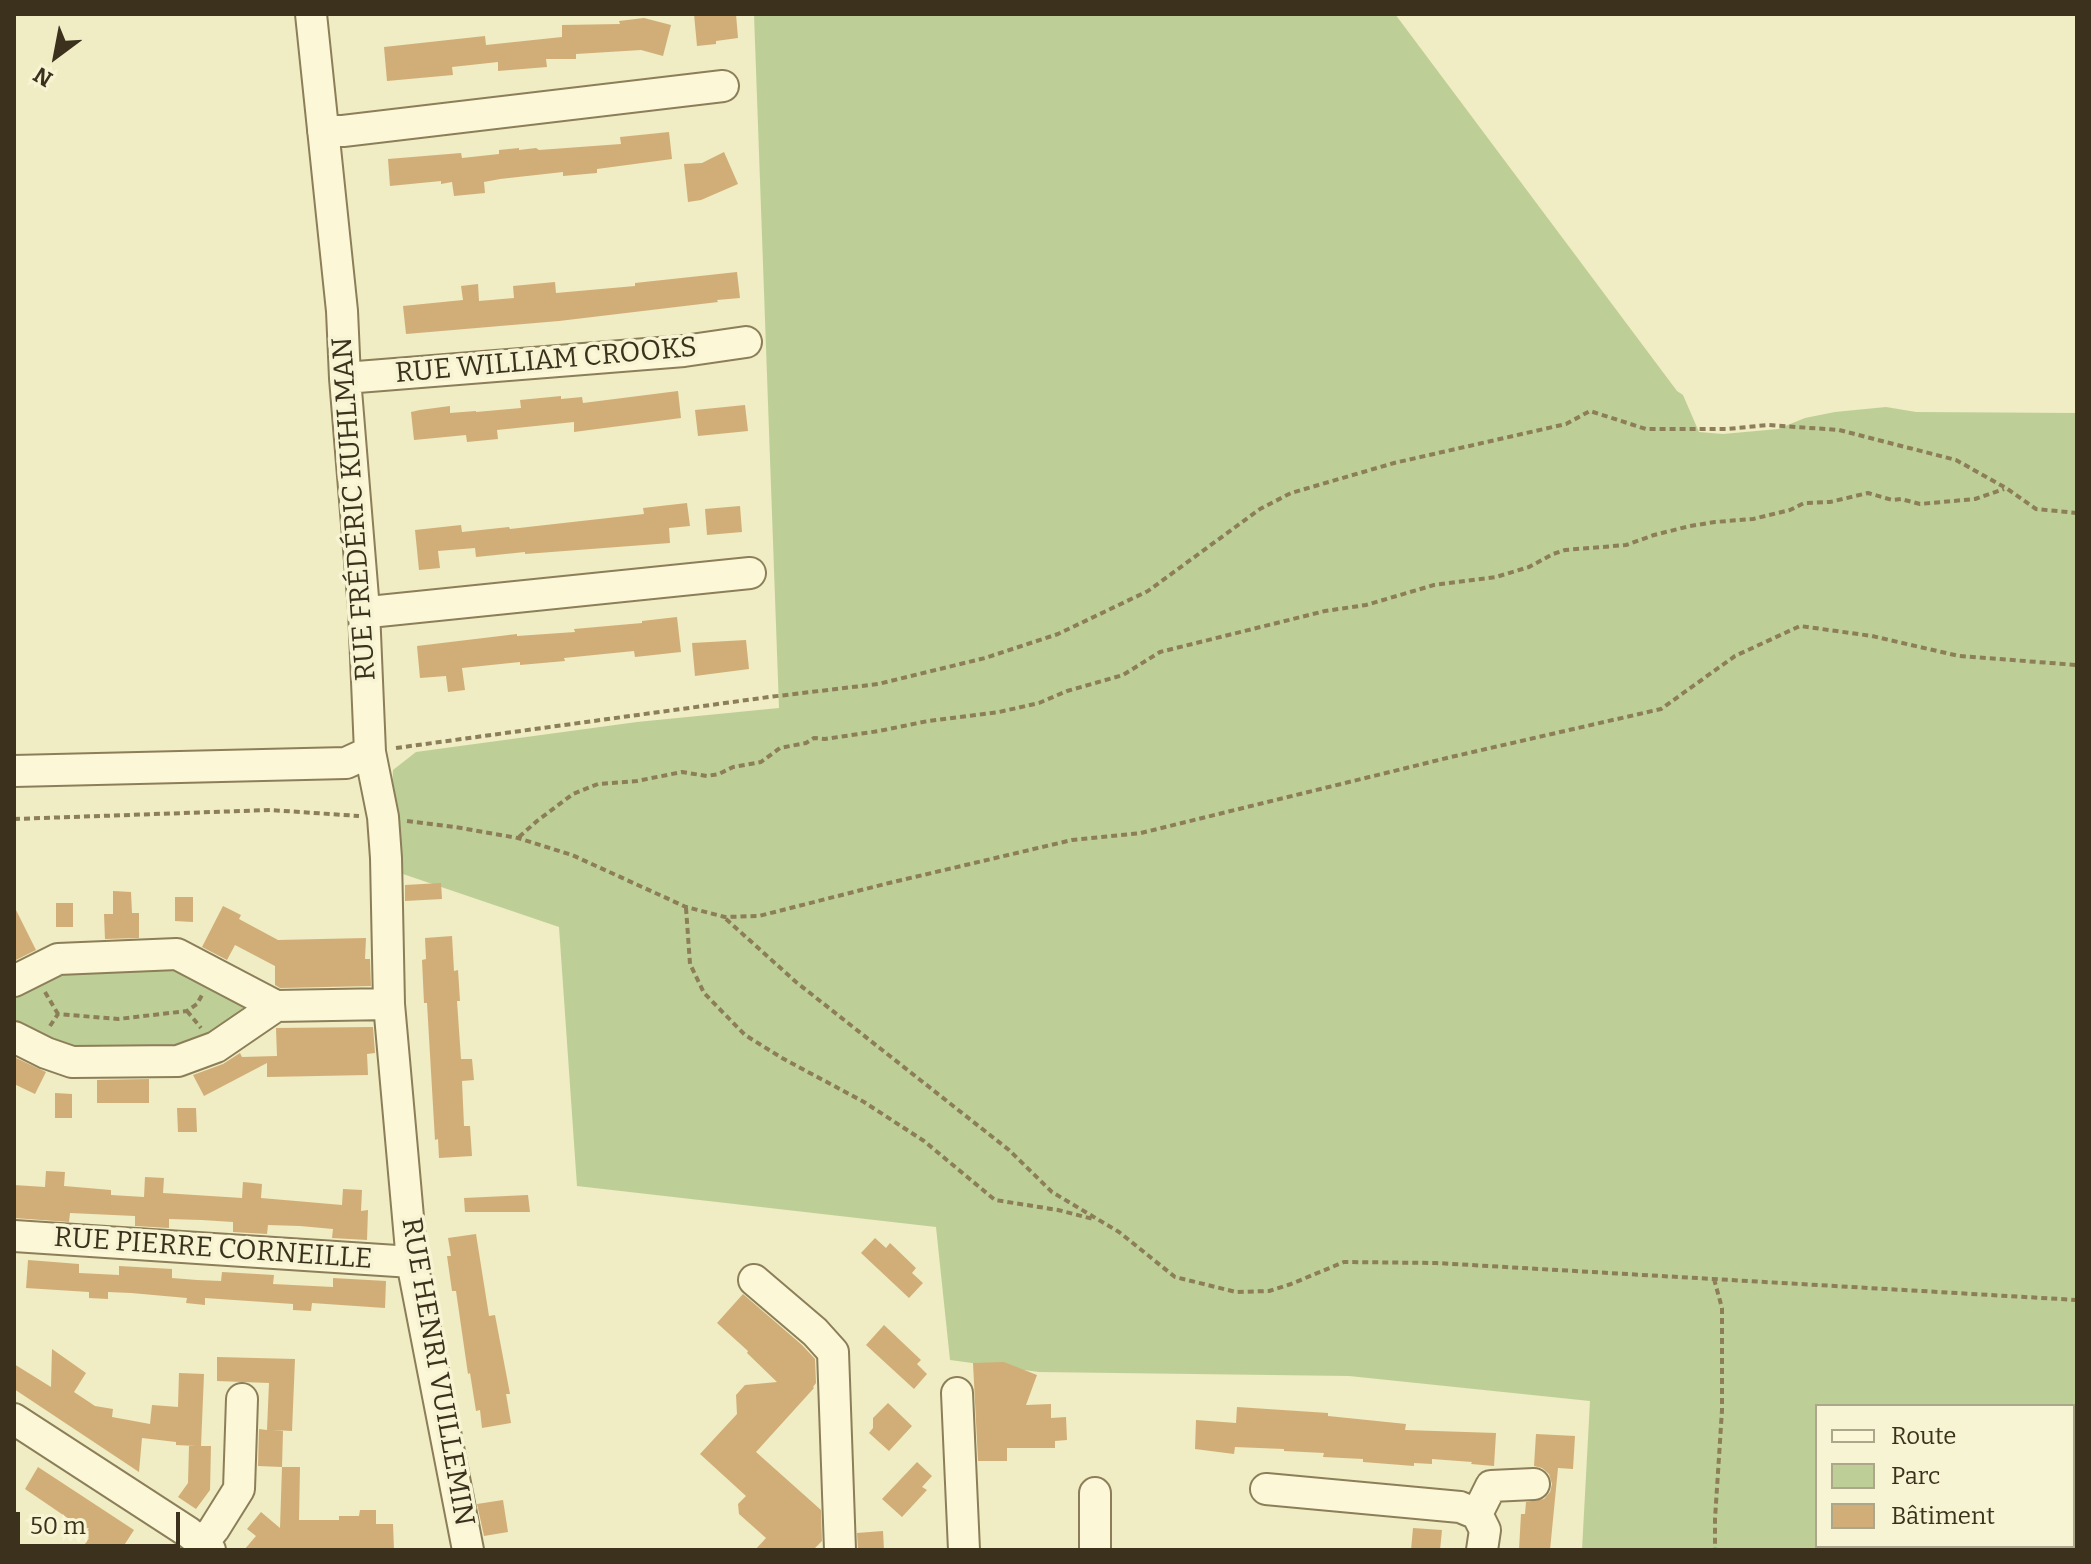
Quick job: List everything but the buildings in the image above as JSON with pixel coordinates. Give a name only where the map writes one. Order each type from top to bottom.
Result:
[{"type":"street","name":"RUE FRÉDÉRIC KUHLMAN","points":[[311,14],[342,311],[364,610],[370,752],[383,817],[389,1004]]},
{"type":"street","points":[[323,131],[723,86]]},
{"type":"street","name":"RUE WILLIAM CROOKS","points":[[345,378],[684,351],[746,342]]},
{"type":"street","points":[[364,610],[379,611],[750,573]]},
{"type":"street","points":[[14,771],[346,763],[370,752]]},
{"type":"street","points":[[14,981],[58,959],[177,954],[276,1006],[389,1004]]},
{"type":"street","name":"RUE HENRI VUILLEMIN","points":[[389,1004],[412,1262],[468,1550]]},
{"type":"street","points":[[24,1042],[72,1062],[178,1061],[216,1047],[276,1006]]},
{"type":"street","name":"RUE PIERRE CORNEILLE","points":[[14,1236],[412,1262]]},
{"type":"street","points":[[754,1280],[815,1332],[833,1352],[840,1550]]},
{"type":"street","points":[[957,1393],[964,1550]]},
{"type":"street","points":[[14,1419],[188,1532],[206,1547],[239,1489],[242,1399]]},
{"type":"street","points":[[1477,1514],[1491,1486],[1534,1484]]},
{"type":"street","points":[[1266,1489],[1460,1507],[1477,1514],[1485,1530],[1482,1550]]},
{"type":"street","points":[[1095,1493],[1095,1550]]},
{"type":"path","points":[[370,752],[878,684],[985,658],[1058,634],[1148,591],[1260,509],[1291,493],[1394,463],[1566,424],[1590,411],[1646,429],[1727,429],[1768,425],[1839,430],[1956,460],[2036,509],[2077,513]]},
{"type":"path","points":[[518,838],[573,794],[598,784],[637,781],[682,772],[707,776],[719,774],[733,767],[761,762],[780,748],[806,743],[814,738],[879,731],[1039,703],[1067,691],[1123,675],[1160,652],[1325,611],[1366,605],[1434,585],[1496,577],[1529,567],[1565,550],[1626,545],[1690,526],[1753,519],[1790,510],[1804,503],[1830,502],[1868,493],[1920,504],[1975,499],[2006,488]]},
{"type":"path","points":[[14,819],[270,810],[383,817],[518,838],[572,855],[686,907],[725,917],[759,916],[1072,840],[1141,833],[1661,709],[1735,656],[1800,626],[1872,636],[1959,656],[2077,665]]},
{"type":"path","points":[[686,907],[690,964],[704,993],[745,1035],[864,1102],[924,1141],[995,1200],[1099,1220]]},
{"type":"path","points":[[725,917],[796,982],[1009,1150],[1052,1192],[1119,1232],[1175,1277],[1236,1292],[1269,1291],[1344,1262],[1436,1263],[2077,1300]]},
{"type":"path","points":[[24,1042],[58,1014],[118,1019],[187,1011],[197,1004],[212,974]]},
{"type":"path","points":[[1714,1279],[1722,1308],[1722,1410],[1715,1550]]},
{"type":"green space","points":[[754,14],[1395,14],[1683,395],[1699,432],[1723,434],[1778,429],[1805,418],[1886,407],[1916,412],[2077,413],[2077,1550],[1582,1550],[1590,1401],[1349,1376],[1039,1372],[950,1360],[936,1227],[577,1186],[559,927],[403,874],[397,806],[392,788],[393,770],[416,752],[637,722],[779,708]]},
{"type":"green space","points":[[62,966],[178,966],[243,1005],[241,1014],[192,1046],[62,1054],[14,1029],[14,993]]}]
